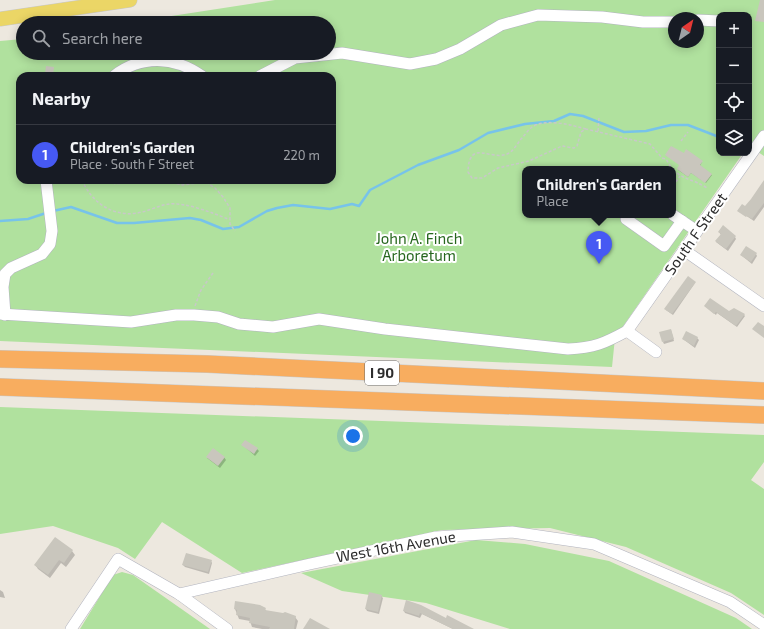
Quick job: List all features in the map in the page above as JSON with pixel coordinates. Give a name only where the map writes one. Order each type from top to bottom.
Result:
[{"type":"highway","name":"I 90","points":[[0,359],[207,364],[764,391]]},
{"type":"highway","name":"I 90","points":[[0,387],[764,415]]},
{"type":"main road","points":[[21,16],[130,0]]},
{"type":"main road","points":[[0,19],[16,17]]},
{"type":"street","points":[[336,53],[342,52],[365,55],[410,64],[436,59],[460,49],[501,25],[538,15],[602,16],[643,22],[668,22]]},
{"type":"street","points":[[704,20],[716,21]]},
{"type":"street","points":[[119,72],[124,68],[144,60],[164,60],[196,72]]},
{"type":"street","points":[[268,72],[291,60]]},
{"type":"street","name":"South F Street","points":[[627,331],[764,136]]},
{"type":"street","points":[[47,184],[52,231],[50,244],[42,254],[10,268],[5,274],[3,287],[3,314],[131,322],[176,315],[194,315],[218,317],[239,324],[273,327],[319,319],[385,329],[568,349],[588,348],[604,344],[627,331],[656,352]]},
{"type":"street","points":[[626,218],[664,246],[677,218],[697,232]]},
{"type":"street","points":[[684,250],[764,306]]},
{"type":"street","name":"West 16th Avenue","points":[[179,594],[436,537],[512,532],[594,544],[730,602],[764,625]]},
{"type":"street","points":[[71,629],[118,559],[179,594],[227,629]]},
{"type":"path","points":[[598,131],[599,117]]},
{"type":"path","points":[[586,129],[581,132],[577,146],[574,148],[562,146],[529,161],[498,168],[482,178],[472,178],[468,172],[471,158],[475,154],[481,152],[505,155],[510,153],[528,131],[536,126],[566,123],[650,144],[655,147],[662,158],[666,159],[670,166]]},
{"type":"path","points":[[682,141],[688,132]]},
{"type":"path","points":[[676,173],[686,180],[698,183],[706,188]]},
{"type":"path","points":[[676,182],[680,176]]},
{"type":"path","points":[[85,184],[100,206],[111,211],[140,213],[169,204],[200,209],[228,219]]},
{"type":"path","points":[[178,184],[190,184]]},
{"type":"path","points":[[208,184],[223,197],[230,208],[228,219],[235,231]]},
{"type":"path","points":[[195,304],[201,290],[213,273]]},
{"type":"green space","name":"John A. Finch Arboretum","points":[[275,0],[764,0],[764,156],[752,148],[752,12],[716,12],[716,156],[741,156],[615,338],[612,367],[0,341],[0,41],[16,40],[16,60],[336,60],[336,16],[171,16]]},
{"type":"green space","points":[[0,407],[764,435],[764,462],[751,480],[764,489],[764,615],[731,593],[626,547],[550,528],[442,530],[242,573],[162,522],[135,559],[118,548],[53,526],[0,534]]},
{"type":"green space","points":[[476,540],[525,544],[609,561],[736,618],[752,629],[510,629],[426,603],[342,591],[301,573]]},
{"type":"green space","points":[[122,572],[133,575],[210,629],[80,629],[113,575]]},
{"type":"building","points":[[760,0],[764,0],[764,22],[755,21]]},
{"type":"building","points":[[46,66],[54,67],[53,72],[45,72]]},
{"type":"building","points":[[671,146],[684,153],[686,149],[703,161],[700,165],[712,174],[705,183],[691,173],[688,177],[677,169],[679,165],[665,155]]},
{"type":"building","points":[[764,180],[764,203],[752,219],[747,216],[746,217],[737,211],[742,204],[745,206]]},
{"type":"building","points":[[723,225],[736,236],[726,249],[715,241],[721,234],[718,232]]},
{"type":"building","points":[[746,246],[757,253],[751,262],[740,255]]},
{"type":"building","points":[[688,276],[696,282],[672,314],[664,309]]},
{"type":"building","points":[[710,298],[729,311],[734,308],[745,314],[736,326],[716,312],[714,314],[704,306]]},
{"type":"building","points":[[758,322],[764,326],[764,338],[752,329]]},
{"type":"building","points":[[671,329],[674,339],[662,342],[659,332]]},
{"type":"building","points":[[686,331],[698,337],[694,346],[682,339]]},
{"type":"building","points":[[245,440],[258,448],[254,454],[241,445]]},
{"type":"building","points":[[213,448],[225,457],[218,466],[206,457]]},
{"type":"building","points":[[55,537],[73,550],[64,563],[59,560],[48,575],[34,565]]},
{"type":"building","points":[[186,553],[212,560],[208,572],[182,565]]},
{"type":"building","points":[[369,592],[382,595],[378,612],[365,609]]},
{"type":"building","points":[[406,600],[421,605],[446,618],[447,615],[474,629],[453,629],[420,613],[419,616],[403,611]]},
{"type":"building","points":[[235,601],[260,605],[266,608],[265,610],[285,612],[296,616],[294,629],[269,629],[270,627],[249,623],[250,618],[236,615],[237,610],[234,609]]},
{"type":"building","points":[[310,618],[330,629],[303,629]]},
{"type":"waterway","points":[[53,211],[71,207],[117,223],[190,218],[201,220],[223,229],[239,227],[267,211],[293,205],[330,209],[352,204],[359,206],[370,190],[418,165],[459,150],[488,133],[525,124],[554,121],[570,114],[583,116],[624,132],[646,131],[671,125],[688,125],[716,136]]},
{"type":"waterway","points":[[0,221],[28,219],[46,213]]},
{"type":"place","name":"Children's Garden","points":[[599,264]]}]
